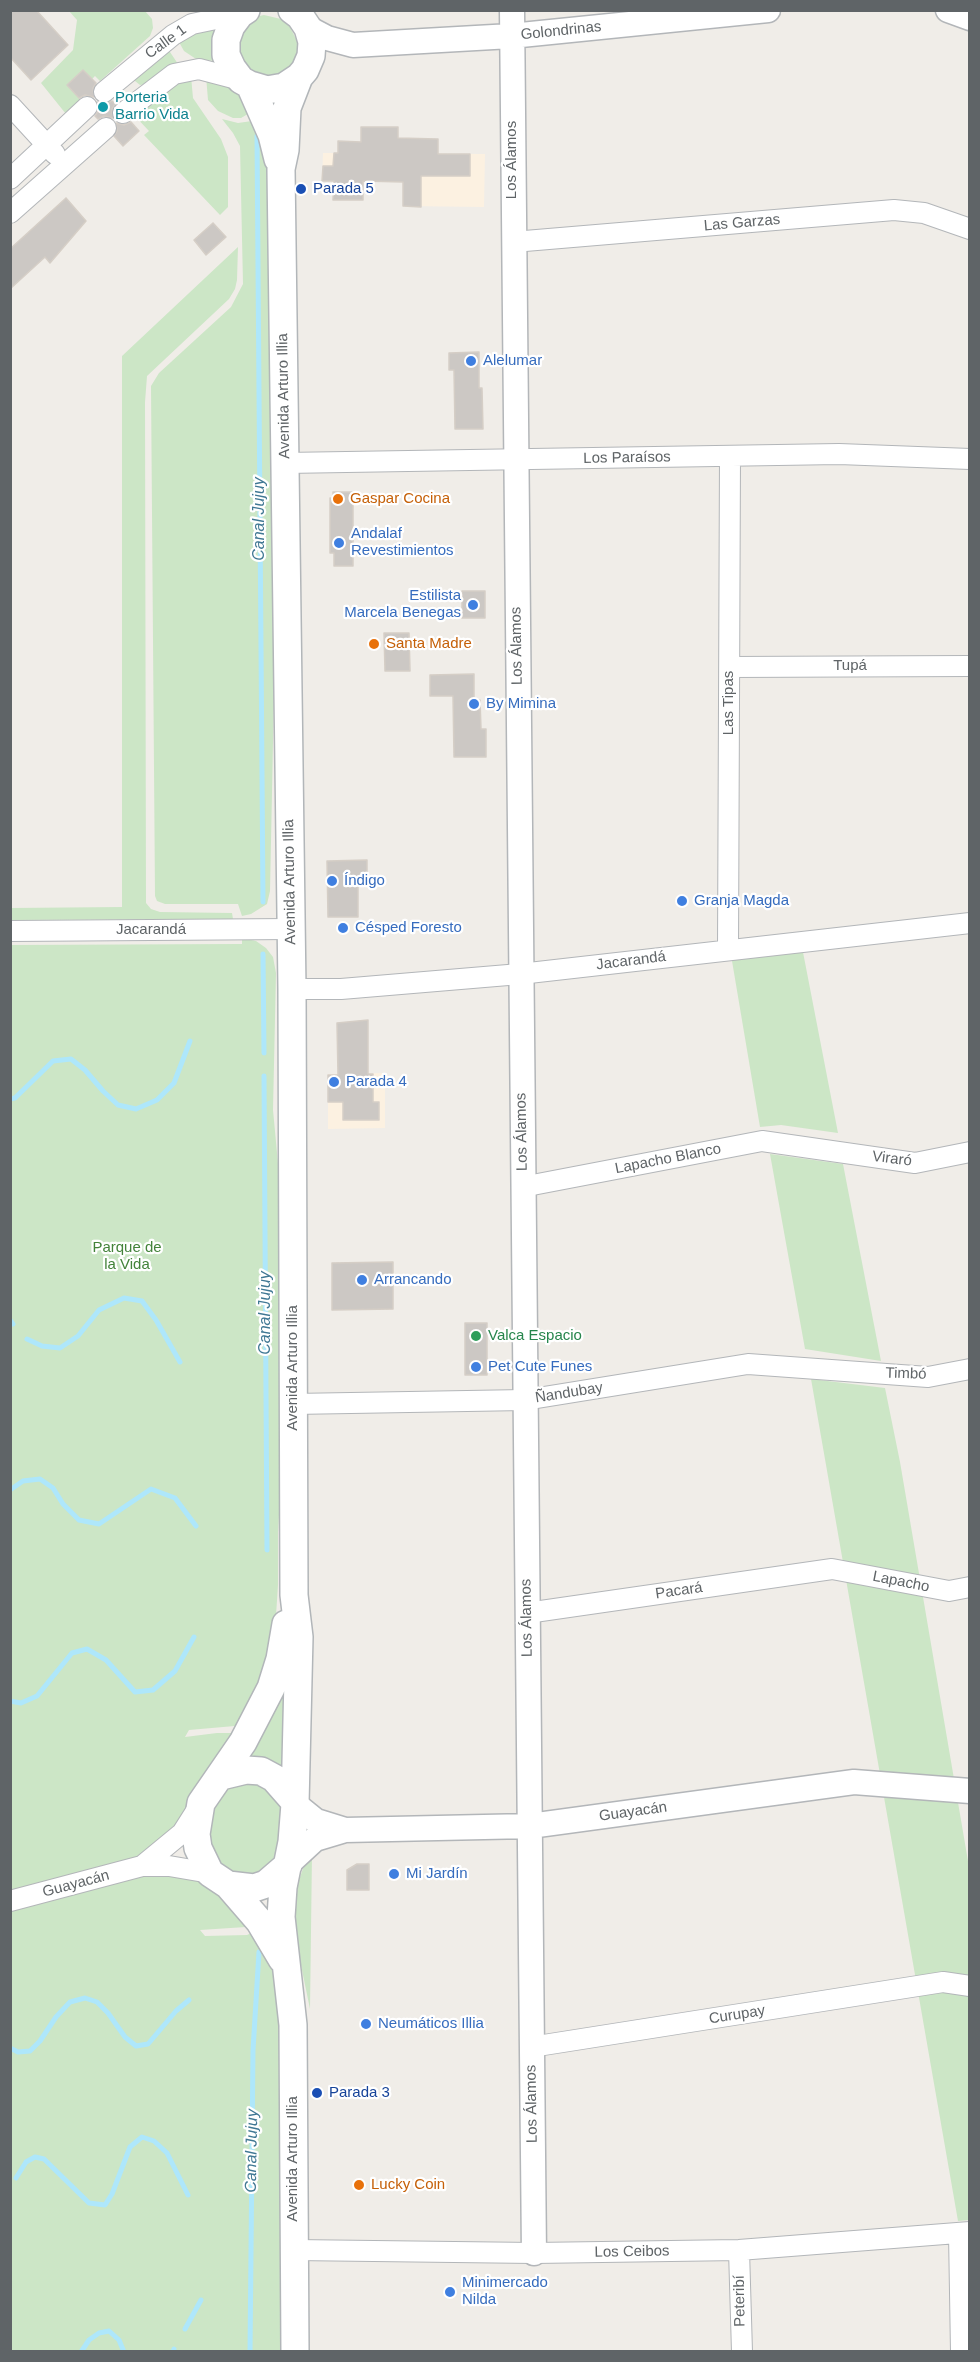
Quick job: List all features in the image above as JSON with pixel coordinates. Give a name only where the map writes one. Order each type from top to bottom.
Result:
[{"type":"main road","name":"Avenida Arturo Illia","points":[[243,12],[231,26],[226,40],[226,55],[232,68],[245,82],[272,135],[281,169]]},
{"type":"main road","name":"Avenida Arturo Illia","points":[[295,1803],[299,1637],[294,1594],[292,989],[281,169],[285,150],[287,108],[311,57],[312,42],[299,16]]},
{"type":"main road","points":[[245,82],[267,90],[284,87],[302,74]]},
{"type":"main road","name":"Avenida Arturo Illia","points":[[221,1776],[249,1732],[271,1688],[280,1659],[285,1626],[294,1594]]},
{"type":"main road","points":[[246,1770],[261,1771],[274,1778],[295,1803],[289,1864],[266,1884],[254,1888],[219,1879],[198,1848],[196,1834],[201,1803],[221,1776],[246,1770]]},
{"type":"main road","name":"Avenida Arturo Illia","points":[[289,1864],[283,1887],[281,1917],[286,1968],[292,1998],[293,2025],[295,2352]]},
{"type":"main road","name":"Avenida Arturo Illia","points":[[219,1879],[260,1923],[286,1968]]},
{"type":"street","name":"Los Álamos","points":[[512,10],[534,2253]]},
{"type":"street","name":"Golondrinas","points":[[302,74],[337,51],[353,45],[511,36],[768,10]]},
{"type":"street","points":[[948,10],[969,18]]},
{"type":"street","name":"Calle 1","points":[[104,92],[173,35],[192,24],[243,12]]},
{"type":"street","name":"Golondrinas","points":[[299,16],[327,38],[353,45]]},
{"type":"street","name":"Calle 1","points":[[119,78],[131,107],[174,74],[194,69],[205,69],[245,82]]},
{"type":"street","points":[[10,105],[64,164]]},
{"type":"street","points":[[10,179],[48,146],[87,107]]},
{"type":"street","points":[[10,213],[106,128]]},
{"type":"street","name":"Las Garzas","points":[[513,242],[894,210],[924,213],[969,229]]},
{"type":"street","name":"Los Paraísos","points":[[285,463],[839,454],[969,459]]},
{"type":"street","name":"Las Tipas","points":[[728,950],[730,456]]},
{"type":"street","name":"Tupá","points":[[730,667],[969,666]]},
{"type":"street","name":"Jacarandá","points":[[292,989],[341,989],[520,974],[969,922]]},
{"type":"street","name":"Jacarandá","points":[[10,931],[291,929]]},
{"type":"street","name":"Lapacho Blanco","points":[[522,1187],[762,1141],[814,1148]]},
{"type":"street","name":"Viraró","points":[[814,1148],[915,1163],[969,1152]]},
{"type":"street","name":"Ñandubay","points":[[293,1404],[525,1400],[748,1364],[842,1370]]},
{"type":"street","name":"Timbó","points":[[842,1370],[928,1377],[969,1369]]},
{"type":"street","name":"Pacará","points":[[527,1613],[832,1569]]},
{"type":"street","name":"Lapacho","points":[[832,1569],[949,1591],[969,1587]]},
{"type":"street","name":"Guayacán","points":[[289,1864],[315,1839],[345,1830],[530,1826],[854,1782],[969,1791]]},
{"type":"street","name":"Guayacán","points":[[142,1866],[182,1833],[201,1803]]},
{"type":"street","name":"Guayacán","points":[[295,1803],[316,1821],[345,1830]]},
{"type":"street","name":"Guayacán","points":[[10,1901],[142,1866],[168,1866],[219,1879]]},
{"type":"street","name":"Curupay","points":[[531,2047],[943,1982],[969,1986]]},
{"type":"street","points":[[961,2352],[964,2233]]},
{"type":"street","name":"Los Ceibos","points":[[294,2250],[534,2253],[739,2250],[964,2233]]},
{"type":"street","name":"Peteribí","points":[[739,2250],[742,2352]]},
{"type":"shaded area","points":[[323,153],[485,154],[484,207],[403,206],[403,182],[322,181]]},
{"type":"shaded area","points":[[385,1073],[385,1128],[328,1129],[328,1074]]},
{"type":"green space","points":[[69,11],[145,11],[152,19],[153,28],[150,36],[100,81],[95,76],[92,79],[83,70],[67,85],[81,100],[66,114],[41,83],[73,50],[77,20]]},
{"type":"green space","points":[[264,15],[281,19],[289,25],[297,41],[298,50],[296,59],[284,73],[267,79],[242,70],[235,35],[255,17]]},
{"type":"green space","points":[[216,28],[215,61],[196,59],[184,51],[179,42],[205,29]]},
{"type":"green space","points":[[168,49],[178,64],[169,66],[146,84],[140,85],[135,81],[135,75]]},
{"type":"green space","points":[[191,76],[193,98],[221,139],[228,157],[228,207],[220,215],[144,135],[149,131],[134,115],[147,101]]},
{"type":"green space","points":[[206,76],[221,80],[241,95],[253,111],[241,118],[233,118],[218,111],[208,100]]},
{"type":"green space","points":[[222,119],[238,123],[252,121],[268,146],[271,209],[274,693],[270,891],[267,904],[251,914],[242,916],[238,904],[165,904],[157,901],[155,896],[151,386],[159,373],[231,307],[243,284],[240,146]]},
{"type":"green space","points":[[238,247],[237,280],[229,299],[147,376],[145,402],[146,903],[151,909],[160,912],[232,913],[233,919],[11,920],[11,908],[122,907],[122,356]]},
{"type":"green space","name":"Parque de la Vida","points":[[242,938],[256,941],[266,948],[273,957],[276,973],[273,1110],[279,1174],[283,1450],[275,1631],[246,1725],[189,1730],[185,1737],[242,1733],[181,1824],[154,1850],[183,1876],[198,1881],[231,1904],[251,1925],[200,1930],[205,1936],[247,1935],[256,1931],[272,1958],[282,2006],[281,2351],[11,2351],[11,945],[242,944]]},
{"type":"green space","points":[[802,947],[838,1133],[781,1125],[760,1127],[731,955]]},
{"type":"green space","points":[[770,1154],[843,1164],[881,1361],[805,1349]]},
{"type":"green space","points":[[811,1379],[885,1388],[900,1462],[969,1867],[969,2220],[958,2221]]},
{"type":"green space","points":[[288,1656],[288,1772],[244,1757]]},
{"type":"green space","points":[[236,1780],[260,1783],[277,1799],[283,1811],[278,1855],[262,1873],[242,1877],[224,1868],[216,1859],[208,1834],[216,1796]]},
{"type":"green space","points":[[312,1853],[310,2009],[295,1936],[294,1894],[305,1863]]},
{"type":"building","points":[[10,10],[36,10],[68,45],[31,80],[10,57]]},
{"type":"building","points":[[83,70],[96,83],[93,88],[94,97],[85,95],[79,98],[67,85]]},
{"type":"building","points":[[112,101],[115,104],[112,109],[113,118],[104,116],[98,119],[95,116],[99,110],[97,102],[105,104]]},
{"type":"building","points":[[131,122],[139,131],[123,146],[114,136],[117,131],[116,123],[124,125]]},
{"type":"building","points":[[361,127],[398,127],[398,138],[438,139],[438,154],[470,154],[470,176],[421,176],[421,207],[403,206],[403,182],[363,181],[363,200],[333,200],[334,181],[322,181],[323,166],[333,166],[334,153],[338,153],[338,141],[361,142]]},
{"type":"building","points":[[66,198],[86,221],[50,263],[45,257],[10,289],[10,249]]},
{"type":"building","points":[[213,223],[226,237],[206,255],[194,240]]},
{"type":"building","points":[[479,352],[479,388],[482,388],[483,429],[455,429],[454,370],[449,370],[449,353]]},
{"type":"building","points":[[333,492],[353,492],[353,566],[334,566],[334,553],[330,553],[330,498],[333,499]]},
{"type":"building","points":[[462,591],[485,591],[485,618],[462,618]]},
{"type":"building","points":[[384,633],[409,633],[410,671],[385,671]]},
{"type":"building","points":[[474,674],[474,700],[480,700],[481,729],[486,729],[486,757],[454,757],[453,696],[430,696],[430,675]]},
{"type":"building","points":[[367,860],[367,886],[358,886],[358,917],[328,917],[327,861]]},
{"type":"building","points":[[368,1020],[368,1074],[373,1074],[373,1102],[379,1102],[379,1120],[343,1120],[343,1102],[328,1102],[328,1075],[338,1075],[337,1023]]},
{"type":"building","name":"Arrancando","points":[[393,1262],[393,1309],[332,1310],[332,1263]]},
{"type":"building","points":[[465,1323],[487,1323],[487,1375],[465,1375]]},
{"type":"building","points":[[357,1864],[369,1864],[369,1890],[347,1890],[347,1870]]},
{"type":"waterway","name":"Canal Jujuy","points":[[257,136],[263,902]]},
{"type":"waterway","name":"Canal Jujuy","points":[[263,954],[264,1053]]},
{"type":"waterway","points":[[10,1099],[15,1098],[53,1061],[71,1059],[85,1070],[118,1105],[136,1109],[157,1100],[174,1083],[190,1041]]},
{"type":"waterway","name":"Canal Jujuy","points":[[264,1076],[267,1550]]},
{"type":"waterway","points":[[27,1339],[42,1346],[60,1348],[78,1336],[99,1310],[124,1298],[142,1301],[156,1320],[180,1362]]},
{"type":"waterway","points":[[10,1320],[13,1324]]},
{"type":"waterway","points":[[10,1490],[23,1481],[40,1479],[53,1488],[63,1504],[79,1520],[99,1524],[151,1489],[175,1498],[196,1526]]},
{"type":"waterway","points":[[10,1701],[21,1703],[37,1696],[72,1653],[87,1649],[106,1660],[135,1692],[153,1690],[175,1671],[194,1637]]},
{"type":"waterway","name":"Canal Jujuy","points":[[250,2352],[253,2050],[259,1952]]},
{"type":"waterway","points":[[10,2048],[18,2052],[30,2051],[70,2002],[85,1998],[97,2002],[125,2037],[136,2046],[148,2044],[176,2011],[189,2000]]},
{"type":"waterway","points":[[16,2178],[26,2162],[35,2157],[44,2159],[89,2203],[105,2205],[112,2194],[130,2147],[142,2137],[154,2141],[167,2153],[188,2195]]},
{"type":"waterway","points":[[185,2329],[201,2300]]},
{"type":"waterway","points":[[81,2352],[89,2340],[99,2333],[109,2331],[119,2340],[124,2352]]},
{"type":"place","name":"Porteria Barrio Vida","points":[[103,107]]},
{"type":"place","name":"Parada 5","points":[[301,189]]},
{"type":"place","name":"Alelumar","points":[[471,361]]},
{"type":"place","name":"Gaspar Cocina","points":[[338,499]]},
{"type":"place","name":"Andalaf Revestimientos","points":[[339,543]]},
{"type":"place","name":"Estilista Marcela Benegas","points":[[473,605]]},
{"type":"place","name":"Santa Madre","points":[[374,644]]},
{"type":"place","name":"By Mimina","points":[[474,704]]},
{"type":"place","name":"Índigo","points":[[332,881]]},
{"type":"place","name":"Granja Magda","points":[[682,901]]},
{"type":"place","name":"Césped Foresto","points":[[343,928]]},
{"type":"place","name":"Parada 4","points":[[334,1082]]},
{"type":"place","name":"Arrancando","points":[[362,1280]]},
{"type":"place","name":"Valca Espacio","points":[[476,1336]]},
{"type":"place","name":"Pet Cute Funes","points":[[476,1367]]},
{"type":"place","name":"Mi Jardín","points":[[394,1874]]},
{"type":"place","name":"Neumáticos Illia","points":[[366,2024]]},
{"type":"place","name":"Parada 3","points":[[317,2093]]},
{"type":"place","name":"Lucky Coin","points":[[359,2185]]},
{"type":"place","name":"Minimercado Nilda","points":[[450,2292]]}]
